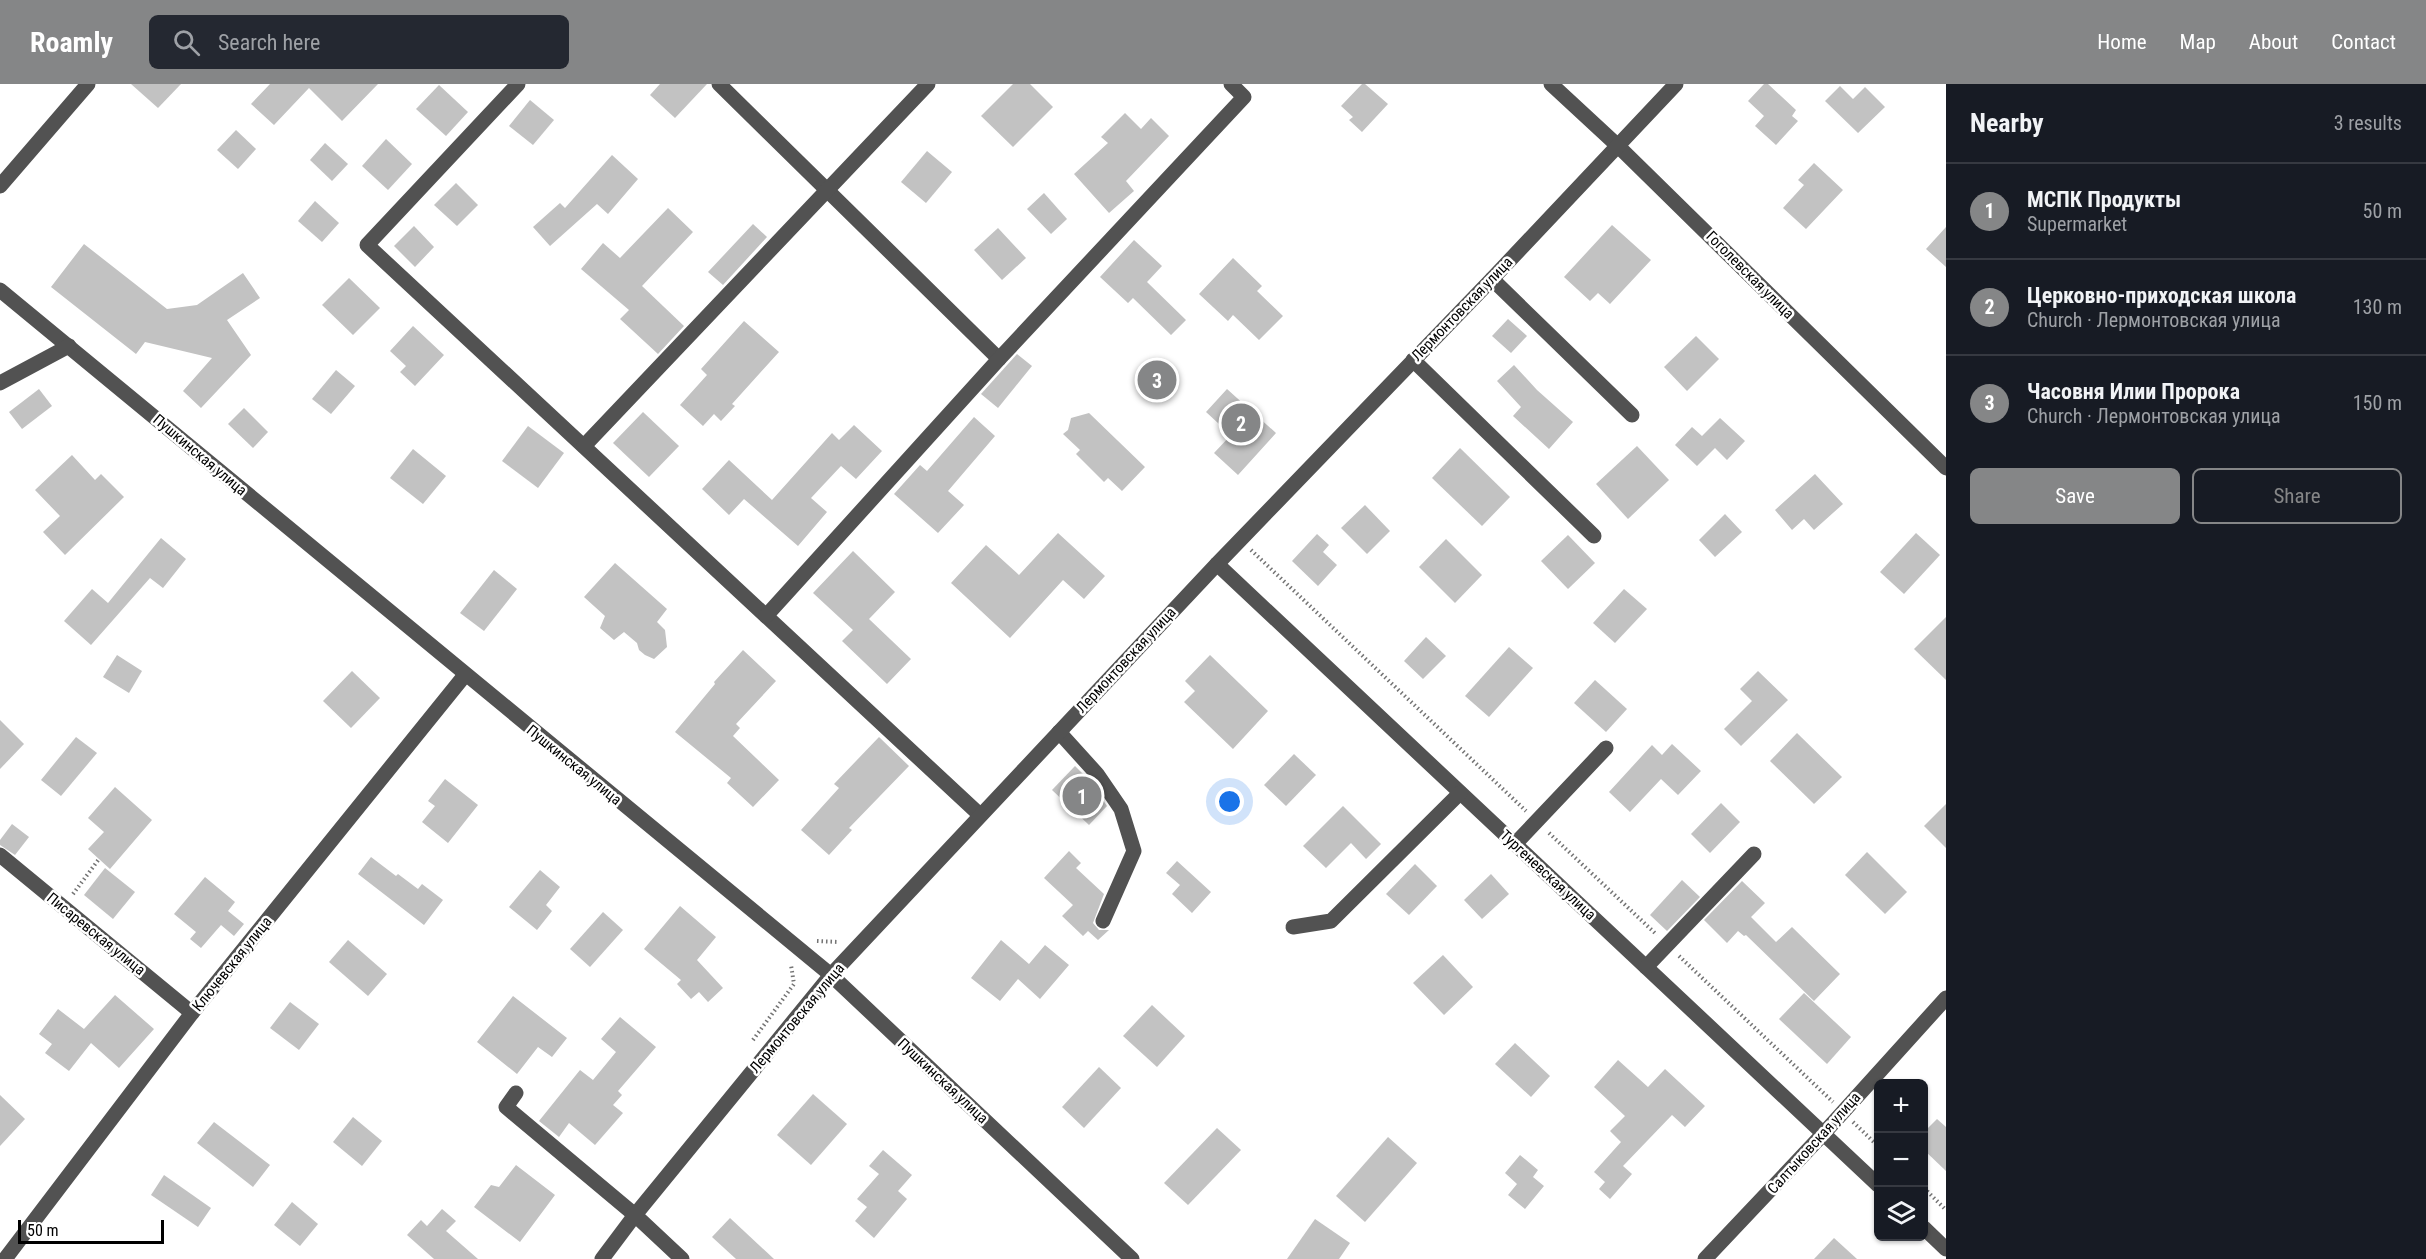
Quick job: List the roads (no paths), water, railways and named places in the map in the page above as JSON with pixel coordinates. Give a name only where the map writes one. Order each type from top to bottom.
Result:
[{"type":"street","points":[[0,186],[88,84]]},
{"type":"street","points":[[518,84],[367,244],[980,815]]},
{"type":"street","points":[[719,84],[999,359]]},
{"type":"street","points":[[584,446],[928,84]]},
{"type":"street","points":[[766,616],[999,359],[1244,97],[1231,84]]},
{"type":"street","name":"Гоголевская улица","points":[[1551,84],[1618,146],[1946,468]]},
{"type":"street","name":"Лермонтовская улица","points":[[602,1259],[635,1215],[831,975],[1217,564],[1676,84]]},
{"type":"street","points":[[1492,279],[1632,415]]},
{"type":"street","name":"Пушкинская улица","points":[[0,290],[831,975],[1132,1259]]},
{"type":"street","points":[[0,383],[69,346]]},
{"type":"street","points":[[1413,360],[1594,536]]},
{"type":"street","name":"Тургеневская улица","points":[[1217,564],[1874,1181]]},
{"type":"street","name":"Ключевская улица","points":[[5,1259],[192,1013],[465,675]]},
{"type":"street","points":[[1059,732],[1097,774],[1121,809],[1134,851],[1103,921]]},
{"type":"street","points":[[1515,844],[1606,748]]},
{"type":"street","points":[[1293,927],[1331,921],[1460,793]]},
{"type":"street","points":[[1646,967],[1754,854]]},
{"type":"street","name":"Писаревская улица","points":[[0,855],[192,1013]]},
{"type":"street","name":"Салтыковская улица","points":[[1705,1259],[1727,1239],[1946,998]]},
{"type":"street","points":[[516,1093],[506,1107],[635,1215],[682,1259]]},
{"type":"street","points":[[1928,1233],[1946,1249]]},
{"type":"place","name":"Часовня Илии Пророка","points":[[1157,380]]},
{"type":"place","name":"Церковно-приходская школа","points":[[1241,423]]},
{"type":"place","name":"МСПК Продукты","points":[[1082,796]]}]
